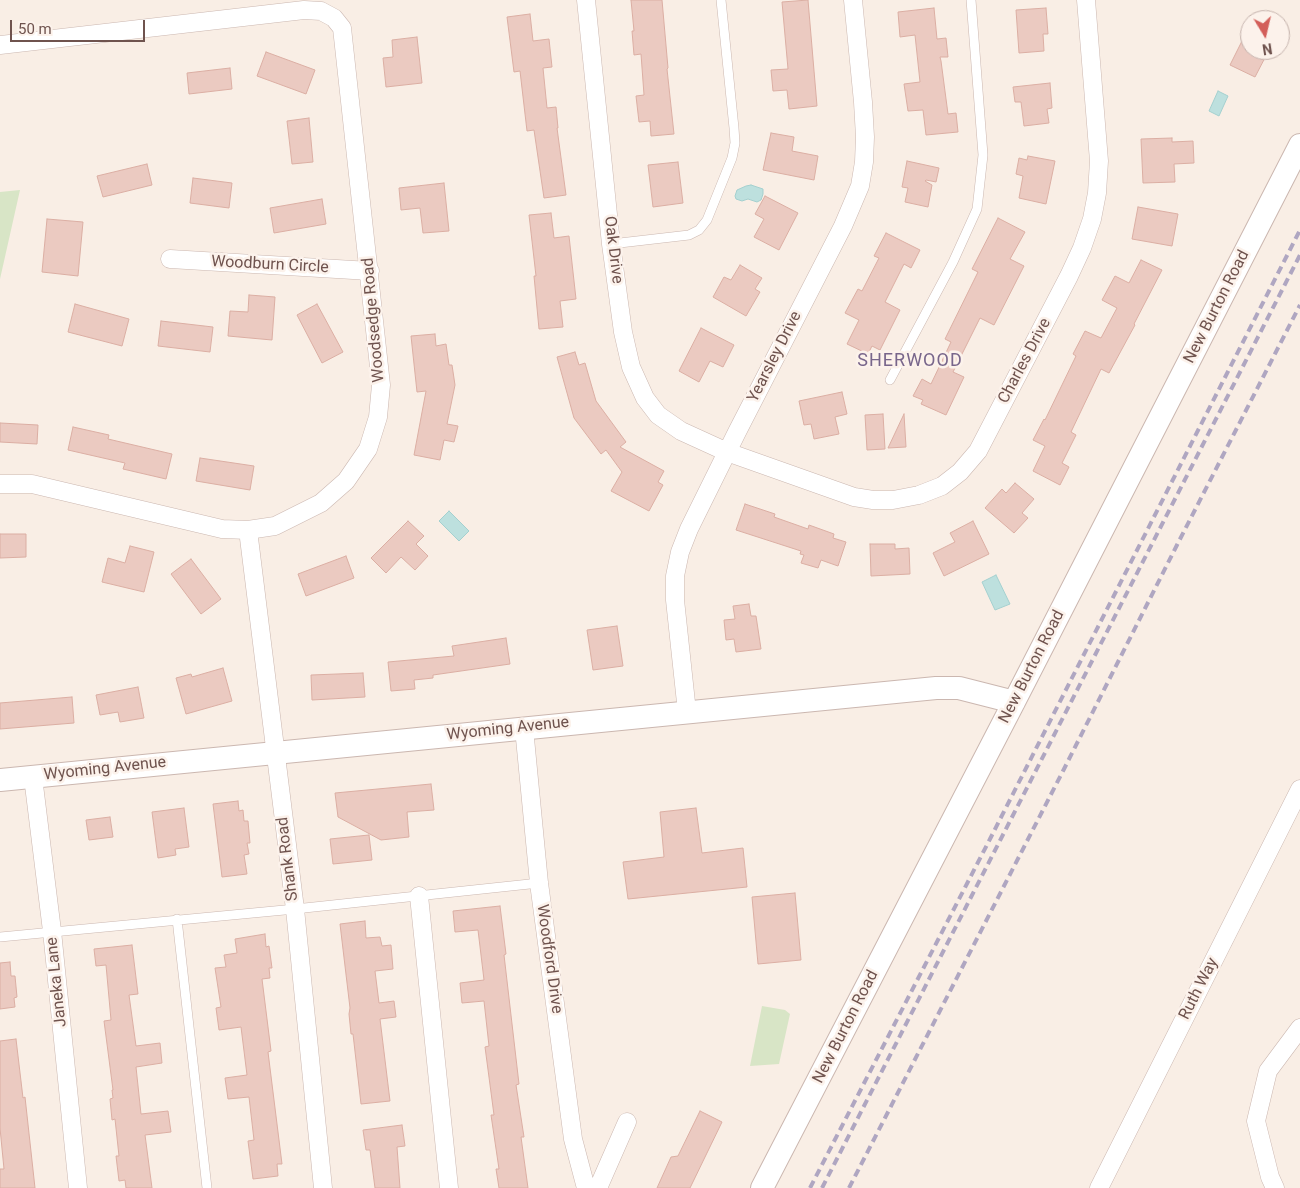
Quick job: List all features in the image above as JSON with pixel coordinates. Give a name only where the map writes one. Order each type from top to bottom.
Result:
[{"type":"street","name":"Oak Drive","points":[[586,0],[611,244],[631,366],[645,398],[658,415],[681,431],[727,452]]},
{"type":"street","name":"Yearsley Drive","points":[[687,712],[675,600],[675,576],[680,552],[688,529],[843,226],[860,186],[864,162],[865,137],[853,0]]},
{"type":"street","name":"Charles Drive","points":[[727,452],[854,497],[873,500],[893,500],[919,495],[942,486],[960,472],[978,451],[1069,276],[1082,248],[1092,219],[1097,194],[1099,161],[1086,0]]},
{"type":"street","name":"Woodsedge Road","points":[[0,45],[304,10],[321,11],[334,18],[342,28],[381,385],[378,417],[368,449],[346,481],[321,503],[275,526],[248,530],[222,529],[32,484],[0,484]]},
{"type":"street","name":"New Burton Road","points":[[762,1188],[1300,145]]},
{"type":"street","name":"Woodburn Circle","points":[[170,260],[370,271]]},
{"type":"street","name":"Shank Road","points":[[248,530],[295,909],[323,1188]]},
{"type":"street","name":"Wyoming Avenue","points":[[0,780],[936,688],[959,688],[1014,702]]},
{"type":"street","name":"Woodford Drive","points":[[524,728],[539,883],[573,1139],[586,1188]]},
{"type":"street","name":"Janeka Lane","points":[[33,776],[52,931],[78,1188]]},
{"type":"street","name":"Ruth Way","points":[[1099,1188],[1300,789]]},
{"type":"street","points":[[419,896],[449,1188]]},
{"type":"street","points":[[1275,1188],[1270,1177],[1256,1121],[1268,1071],[1300,1028]]},
{"type":"street","points":[[598,1188],[627,1122]]},
{"type":"lane","points":[[611,244],[689,235],[699,230],[707,220],[732,158],[734,143],[721,0]]},
{"type":"lane","points":[[890,380],[954,262],[977,209],[983,155],[971,0]]},
{"type":"lane","points":[[0,936],[295,909],[539,883]]},
{"type":"lane","points":[[177,919],[207,1188]]},
{"type":"green space","points":[[20,190],[0,279],[0,192]]},
{"type":"green space","points":[[762,1006],[785,1010],[790,1014],[779,1064],[750,1066]]},
{"type":"water","points":[[1218,91],[1228,96],[1219,116],[1209,111]]},
{"type":"water","points":[[751,185],[763,189],[761,200],[757,202],[748,199],[742,201],[736,199],[737,190]]},
{"type":"water","points":[[449,511],[469,531],[459,541],[439,521]]},
{"type":"water","points":[[996,575],[1010,604],[995,610],[982,582]]},
{"type":"building","points":[[631,0],[662,0],[674,134],[651,136],[650,121],[639,122],[636,96],[644,95],[641,54],[634,55]]},
{"type":"building","points":[[808,0],[817,106],[789,109],[787,90],[773,91],[771,70],[788,69],[782,2]]},
{"type":"building","points":[[934,8],[937,39],[946,38],[948,57],[940,57],[948,114],[956,113],[958,132],[926,135],[923,110],[908,111],[904,84],[920,82],[915,35],[900,37],[898,12]]},
{"type":"building","points":[[1046,8],[1048,34],[1043,34],[1044,51],[1019,53],[1016,10]]},
{"type":"building","points":[[530,14],[533,41],[549,39],[552,67],[543,68],[547,108],[556,107],[566,195],[544,198],[534,130],[527,131],[520,71],[514,72],[507,17]]},
{"type":"building","points":[[417,37],[422,83],[386,87],[383,58],[393,57],[392,40]]},
{"type":"building","points":[[1240,45],[1240,60],[1264,60],[1255,77],[1230,65]]},
{"type":"building","points":[[266,52],[315,70],[306,94],[257,76]]},
{"type":"building","points":[[230,68],[232,89],[189,94],[187,73]]},
{"type":"building","points":[[1050,83],[1052,108],[1047,109],[1049,123],[1024,126],[1021,102],[1015,102],[1013,87]]},
{"type":"building","points":[[309,118],[313,162],[292,164],[287,121]]},
{"type":"building","points":[[771,133],[794,137],[792,151],[818,156],[814,180],[763,170]]},
{"type":"building","points":[[1172,138],[1172,142],[1193,141],[1194,163],[1174,164],[1175,182],[1143,183],[1141,139]]},
{"type":"building","points":[[1028,156],[1055,161],[1046,204],[1019,198],[1023,176],[1016,174],[1019,158],[1027,160]]},
{"type":"building","points":[[907,161],[939,168],[936,182],[925,181],[932,185],[928,207],[905,202],[908,188],[902,187]]},
{"type":"building","points":[[678,162],[683,203],[653,207],[648,165]]},
{"type":"building","points":[[147,164],[152,185],[103,197],[97,176]]},
{"type":"building","points":[[193,178],[232,183],[229,208],[190,203]]},
{"type":"building","points":[[444,183],[449,231],[423,233],[420,208],[401,210],[399,188]]},
{"type":"building","points":[[765,196],[798,213],[779,250],[754,237],[764,219],[755,214]]},
{"type":"building","points":[[322,199],[326,224],[274,233],[270,208]]},
{"type":"building","points":[[1138,207],[1178,214],[1172,246],[1132,239]]},
{"type":"building","points":[[551,213],[554,238],[569,236],[576,299],[560,301],[563,327],[539,329],[534,276],[536,276],[529,215]]},
{"type":"building","points":[[998,218],[1025,232],[1010,259],[1024,266],[994,325],[980,318],[953,372],[964,377],[946,415],[921,404],[923,400],[913,396],[922,379],[931,384],[951,342],[945,339],[978,272],[972,269]]},
{"type":"building","points":[[47,219],[83,222],[78,276],[42,272]]},
{"type":"building","points":[[886,233],[920,250],[911,268],[904,264],[885,302],[900,310],[880,350],[872,346],[868,354],[847,344],[859,320],[845,313],[858,289],[862,291],[879,258],[874,256]]},
{"type":"building","points":[[1141,260],[1162,270],[1109,373],[1101,369],[1071,432],[1076,435],[1062,463],[1069,467],[1060,485],[1033,471],[1045,446],[1033,440],[1045,420],[1076,356],[1073,354],[1085,331],[1101,338],[1117,308],[1102,300],[1115,276],[1129,283]]},
{"type":"building","points":[[740,265],[762,278],[755,289],[760,292],[746,316],[713,297],[724,277],[731,280]]},
{"type":"building","points":[[249,295],[275,297],[272,340],[228,336],[230,311],[248,312]]},
{"type":"building","points":[[75,304],[129,319],[122,346],[68,332]]},
{"type":"building","points":[[317,304],[343,352],[322,363],[297,315]]},
{"type":"building","points":[[161,321],[213,327],[210,352],[158,346]]},
{"type":"building","points":[[701,328],[734,345],[723,367],[710,361],[699,382],[679,371]]},
{"type":"building","points":[[435,334],[436,346],[446,344],[449,365],[452,365],[455,385],[447,424],[458,426],[454,442],[444,440],[440,460],[414,455],[426,391],[417,392],[411,336]]},
{"type":"building","points":[[575,352],[579,365],[585,363],[596,401],[626,442],[620,447],[664,471],[658,482],[663,485],[649,511],[611,491],[622,472],[606,450],[601,454],[574,418],[557,357]]},
{"type":"building","points":[[842,392],[847,414],[835,417],[839,434],[814,439],[811,424],[804,425],[799,401]]},
{"type":"building","points":[[883,414],[885,449],[867,450],[865,415]]},
{"type":"building","points":[[904,414],[906,447],[888,448]]},
{"type":"building","points":[[0,423],[38,425],[37,444],[0,442]]},
{"type":"building","points":[[73,427],[109,435],[108,439],[172,454],[166,479],[123,469],[125,463],[68,450]]},
{"type":"building","points":[[200,458],[254,466],[250,490],[196,481]]},
{"type":"building","points":[[1015,483],[1034,499],[1022,513],[1028,518],[1014,533],[985,508],[1002,489],[1006,493]]},
{"type":"building","points":[[745,504],[775,514],[774,517],[808,529],[809,525],[834,534],[833,538],[846,542],[838,566],[821,560],[818,568],[801,563],[804,555],[800,554],[801,551],[736,530]]},
{"type":"building","points":[[408,521],[424,536],[416,544],[428,556],[415,570],[401,557],[386,573],[371,558]]},
{"type":"building","points":[[973,521],[989,554],[944,576],[933,553],[955,542],[950,533]]},
{"type":"building","points":[[0,534],[26,534],[26,557],[0,558]]},
{"type":"building","points":[[870,544],[895,544],[895,549],[909,548],[910,574],[871,576]]},
{"type":"building","points":[[130,546],[154,552],[144,592],[102,582],[108,558],[125,563]]},
{"type":"building","points":[[346,556],[354,578],[306,596],[298,574]]},
{"type":"building","points":[[191,559],[221,599],[201,614],[171,574]]},
{"type":"building","points":[[749,604],[751,616],[756,616],[761,649],[736,652],[734,639],[726,640],[724,620],[735,619],[733,606]]},
{"type":"building","points":[[617,626],[623,666],[593,670],[587,630]]},
{"type":"building","points":[[506,638],[510,664],[433,675],[433,678],[414,680],[415,689],[391,691],[388,662],[454,656],[452,646]]},
{"type":"building","points":[[223,668],[232,701],[186,714],[176,678],[191,674],[192,677]]},
{"type":"building","points":[[363,673],[365,697],[312,700],[311,675]]},
{"type":"building","points":[[138,687],[144,718],[120,722],[118,712],[100,715],[96,695]]},
{"type":"building","points":[[72,697],[74,723],[0,729],[0,703]]},
{"type":"building","points":[[431,784],[434,810],[407,812],[409,837],[381,840],[338,817],[335,793]]},
{"type":"building","points":[[238,801],[239,811],[243,810],[244,821],[248,821],[250,843],[247,843],[249,854],[244,855],[247,874],[222,877],[213,804]]},
{"type":"building","points":[[184,808],[189,847],[175,849],[176,855],[158,858],[152,812]]},
{"type":"building","points":[[696,808],[702,853],[743,848],[747,887],[628,899],[623,862],[664,857],[660,812]]},
{"type":"building","points":[[110,817],[113,837],[89,840],[86,820]]},
{"type":"building","points":[[369,835],[372,860],[333,864],[330,839]]},
{"type":"building","points":[[795,893],[801,960],[758,964],[752,897]]},
{"type":"building","points":[[500,906],[519,1084],[516,1085],[524,1137],[521,1137],[528,1188],[499,1188],[496,1169],[499,1169],[491,1115],[494,1115],[485,1047],[489,1046],[484,1001],[462,1003],[460,983],[484,980],[478,930],[455,932],[453,911]]},
{"type":"building","points":[[365,921],[366,938],[380,937],[382,946],[391,945],[393,969],[375,971],[379,1003],[394,1001],[396,1017],[380,1019],[390,1101],[361,1104],[353,1034],[351,1034],[350,1008],[340,924]]},
{"type":"building","points":[[265,934],[266,947],[269,946],[272,968],[269,968],[270,978],[262,979],[271,1051],[268,1052],[282,1164],[277,1164],[278,1176],[253,1179],[248,1141],[254,1140],[249,1097],[228,1099],[225,1078],[247,1075],[241,1027],[219,1030],[216,1008],[221,1007],[215,968],[226,967],[224,955],[237,953],[235,939]]},
{"type":"building","points":[[132,945],[138,994],[129,995],[136,1046],[160,1043],[162,1063],[136,1067],[141,1114],[168,1111],[171,1132],[145,1135],[152,1188],[126,1188],[125,1180],[119,1181],[116,1156],[119,1156],[115,1119],[112,1120],[110,1099],[113,1098],[113,1090],[104,1021],[111,1020],[106,965],[96,966],[94,949]]},
{"type":"building","points":[[10,962],[11,976],[15,976],[17,997],[14,998],[15,1007],[0,1009],[0,963]]},
{"type":"building","points":[[16,1039],[23,1098],[25,1097],[35,1188],[0,1188],[0,1169],[4,1169],[0,1128],[0,1041]]},
{"type":"building","points":[[700,1111],[722,1122],[690,1188],[657,1188],[671,1157],[678,1156]]},
{"type":"building","points":[[402,1125],[405,1146],[397,1147],[400,1188],[375,1188],[370,1150],[366,1150],[363,1130]]},
{"type":"railway","points":[[810,1188],[1300,230]]},
{"type":"railway","points":[[822,1188],[1300,255]]},
{"type":"railway","points":[[849,1188],[1300,305]]},
{"type":"district","name":"SHERWOOD","points":[[910,361]]}]
